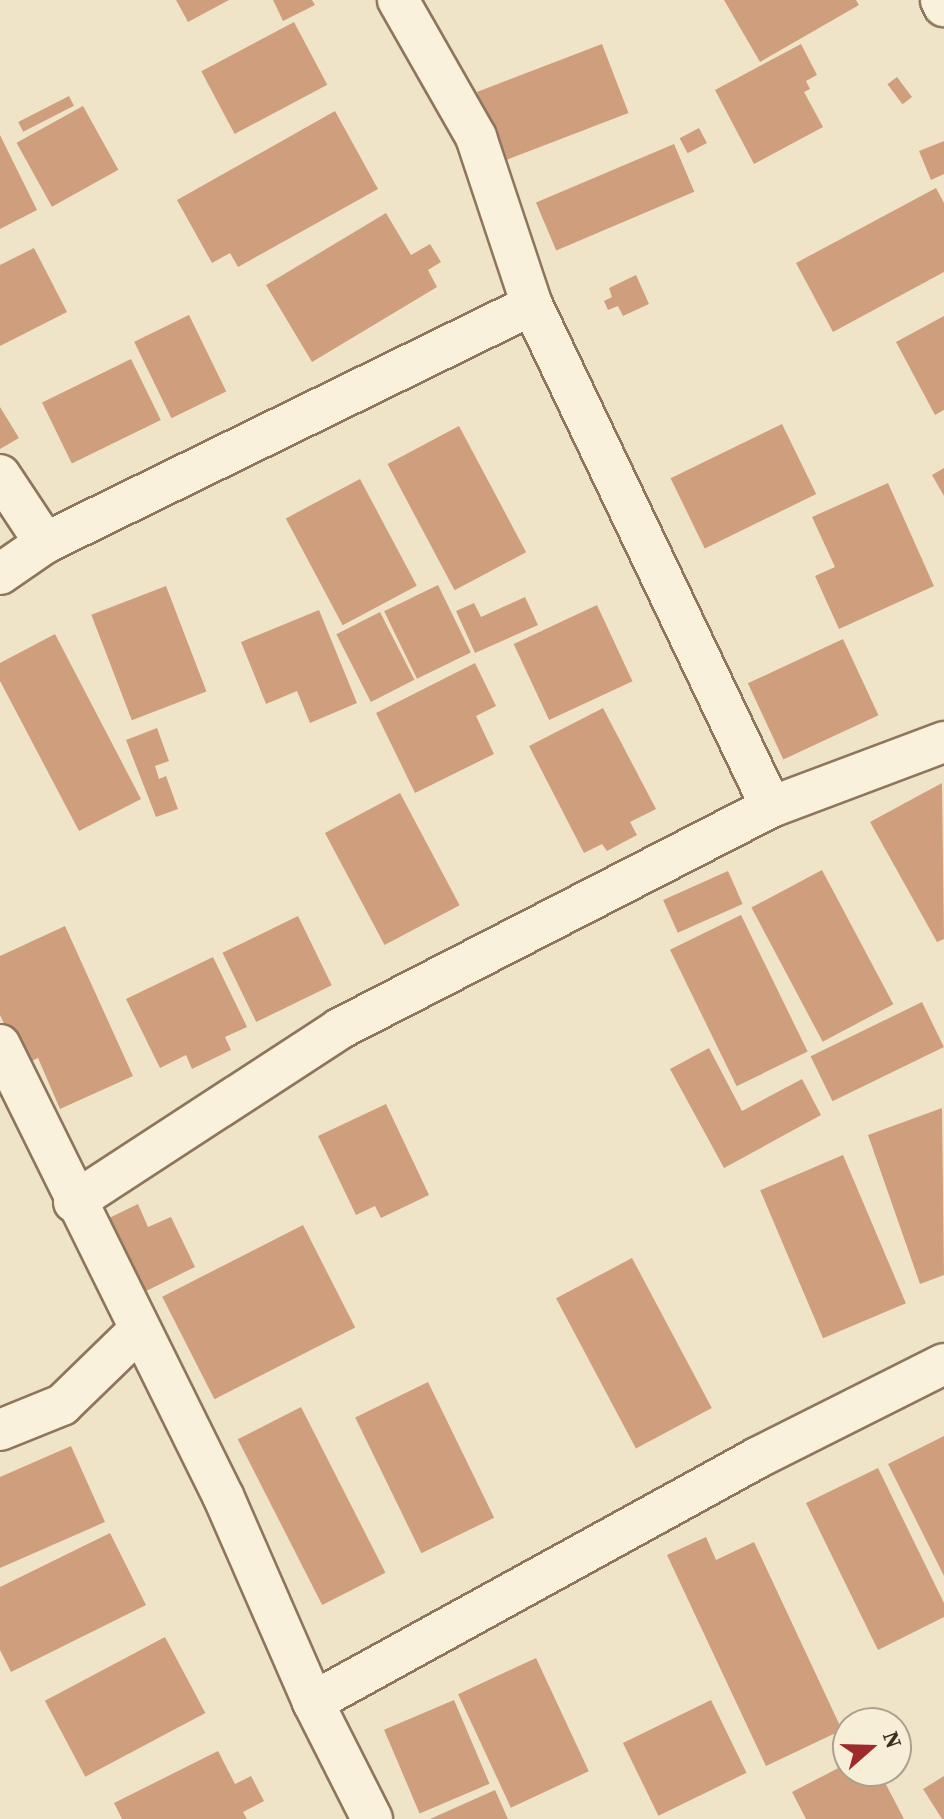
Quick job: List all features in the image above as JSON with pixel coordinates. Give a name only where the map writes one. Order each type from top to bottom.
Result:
[{"type":"street","points":[[398,0],[476,137],[532,305],[771,807]]},
{"type":"street","points":[[941,0],[944,6]]},
{"type":"street","points":[[0,574],[45,543],[532,305]]},
{"type":"street","points":[[0,475],[45,543]]},
{"type":"street","points":[[74,1202],[339,1029],[771,807],[944,742]]},
{"type":"street","points":[[0,1045],[74,1202],[224,1498],[313,1702],[372,1819]]},
{"type":"street","points":[[0,1430],[62,1405],[138,1331]]},
{"type":"street","points":[[313,1702],[757,1458],[944,1364]]},
{"type":"building","points":[[176,0],[229,0],[188,22]]},
{"type":"building","points":[[273,0],[312,0],[315,5],[283,21]]},
{"type":"building","points":[[724,0],[856,0],[859,5],[760,62]]},
{"type":"building","points":[[294,22],[327,85],[235,134],[201,71]]},
{"type":"building","points":[[602,44],[629,113],[503,161],[477,92]]},
{"type":"building","points":[[801,44],[817,75],[806,81],[810,89],[804,92],[823,127],[754,164],[715,90]]},
{"type":"building","points":[[897,77],[912,97],[902,104],[887,84]]},
{"type":"building","points":[[69,96],[74,106],[23,132],[18,122]]},
{"type":"building","points":[[83,106],[118,170],[52,207],[17,143]]},
{"type":"building","points":[[335,111],[378,189],[238,267],[230,253],[212,263],[177,200]]},
{"type":"building","points":[[699,128],[707,143],[688,153],[680,138]]},
{"type":"building","points":[[0,135],[37,210],[0,229]]},
{"type":"building","points":[[944,141],[944,174],[931,180],[919,151]]},
{"type":"building","points":[[674,144],[694,192],[556,250],[536,203]]},
{"type":"building","points":[[936,188],[944,203],[944,272],[833,332],[796,263]]},
{"type":"building","points":[[386,213],[411,255],[430,244],[441,262],[428,270],[437,287],[312,362],[266,285]]},
{"type":"building","points":[[34,248],[67,312],[0,346],[0,265]]},
{"type":"building","points":[[636,275],[649,304],[623,316],[618,306],[608,310],[604,301],[612,297],[609,288]]},
{"type":"building","points":[[189,315],[226,391],[171,418],[134,342]]},
{"type":"building","points":[[944,316],[944,410],[935,415],[896,342]]},
{"type":"building","points":[[131,359],[161,420],[72,464],[42,402]]},
{"type":"building","points":[[0,407],[19,438],[0,449]]},
{"type":"building","points":[[782,424],[816,494],[705,548],[671,478]]},
{"type":"building","points":[[459,426],[526,552],[455,590],[387,464]]},
{"type":"building","points":[[944,468],[944,496],[932,475]]},
{"type":"building","points":[[360,479],[417,586],[343,625],[286,518]]},
{"type":"building","points":[[888,483],[934,586],[839,629],[815,576],[835,567],[812,517]]},
{"type":"building","points":[[438,585],[471,652],[417,679],[384,611]]},
{"type":"building","points":[[166,586],[206,691],[132,720],[91,615]]},
{"type":"building","points":[[525,597],[538,625],[475,653],[456,611],[474,603],[481,617]]},
{"type":"building","points":[[597,605],[632,681],[549,720],[514,644]]},
{"type":"building","points":[[319,610],[357,703],[310,723],[297,691],[266,704],[241,642]]},
{"type":"building","points":[[380,612],[415,680],[371,702],[336,634]]},
{"type":"building","points":[[55,634],[141,799],[79,831],[0,681],[0,663]]},
{"type":"building","points":[[843,639],[878,715],[783,760],[748,683]]},
{"type":"building","points":[[475,663],[496,706],[476,716],[494,754],[415,793],[376,713]]},
{"type":"building","points":[[603,708],[656,809],[630,822],[637,835],[607,851],[602,844],[584,853],[529,746]]},
{"type":"building","points":[[157,728],[169,761],[155,766],[159,779],[166,776],[178,809],[156,817],[126,740]]},
{"type":"building","points":[[942,783],[944,939],[937,942],[870,822]]},
{"type":"building","points":[[400,793],[460,905],[385,945],[325,833]]},
{"type":"building","points":[[822,870],[893,1004],[823,1042],[751,908]]},
{"type":"building","points":[[728,871],[743,904],[678,933],[663,900]]},
{"type":"building","points":[[741,915],[808,1052],[737,1086],[670,950]]},
{"type":"building","points":[[298,916],[332,985],[256,1022],[223,953]]},
{"type":"building","points":[[65,926],[133,1076],[60,1109],[38,1058],[23,1065],[0,1015],[0,956]]},
{"type":"building","points":[[213,957],[247,1027],[225,1037],[231,1050],[192,1069],[186,1055],[160,1068],[126,999]]},
{"type":"building","points":[[922,1002],[944,1047],[832,1101],[811,1056]]},
{"type":"building","points":[[709,1048],[742,1111],[802,1079],[821,1115],[724,1168],[670,1069]]},
{"type":"building","points":[[386,1104],[429,1195],[381,1218],[375,1206],[356,1215],[318,1136]]},
{"type":"building","points":[[942,1108],[944,1275],[920,1284],[868,1135]]},
{"type":"building","points":[[843,1155],[906,1303],[823,1338],[760,1190]]},
{"type":"building","points":[[138,1204],[148,1227],[171,1217],[195,1267],[140,1294],[105,1220]]},
{"type":"building","points":[[303,1225],[355,1327],[214,1399],[162,1297]]},
{"type":"building","points":[[632,1258],[712,1408],[636,1448],[556,1298]]},
{"type":"building","points":[[428,1382],[494,1518],[421,1553],[355,1418]]},
{"type":"building","points":[[301,1407],[385,1573],[322,1605],[238,1439]]},
{"type":"building","points":[[944,1436],[944,1576],[888,1464]]},
{"type":"building","points":[[71,1446],[105,1522],[0,1568],[0,1477]]},
{"type":"building","points":[[878,1468],[944,1603],[944,1617],[878,1650],[806,1503]]},
{"type":"building","points":[[110,1533],[146,1605],[11,1672],[0,1650],[0,1587]]},
{"type":"building","points":[[706,1537],[716,1560],[754,1542],[832,1709],[832,1735],[766,1766],[667,1555]]},
{"type":"building","points":[[165,1637],[205,1713],[85,1777],[45,1701]]},
{"type":"building","points":[[536,1658],[589,1771],[511,1808],[458,1694]]},
{"type":"building","points":[[454,1700],[490,1784],[420,1813],[384,1730]]},
{"type":"building","points":[[711,1700],[747,1773],[658,1816],[623,1743]]},
{"type":"building","points":[[218,1751],[235,1784],[251,1776],[264,1801],[243,1812],[247,1819],[122,1819],[114,1803]]},
{"type":"building","points":[[832,1771],[832,1787],[887,1787],[904,1819],[806,1819],[792,1792]]},
{"type":"building","points":[[944,1776],[944,1819],[942,1819],[923,1789]]},
{"type":"building","points":[[495,1790],[508,1819],[430,1819]]}]
